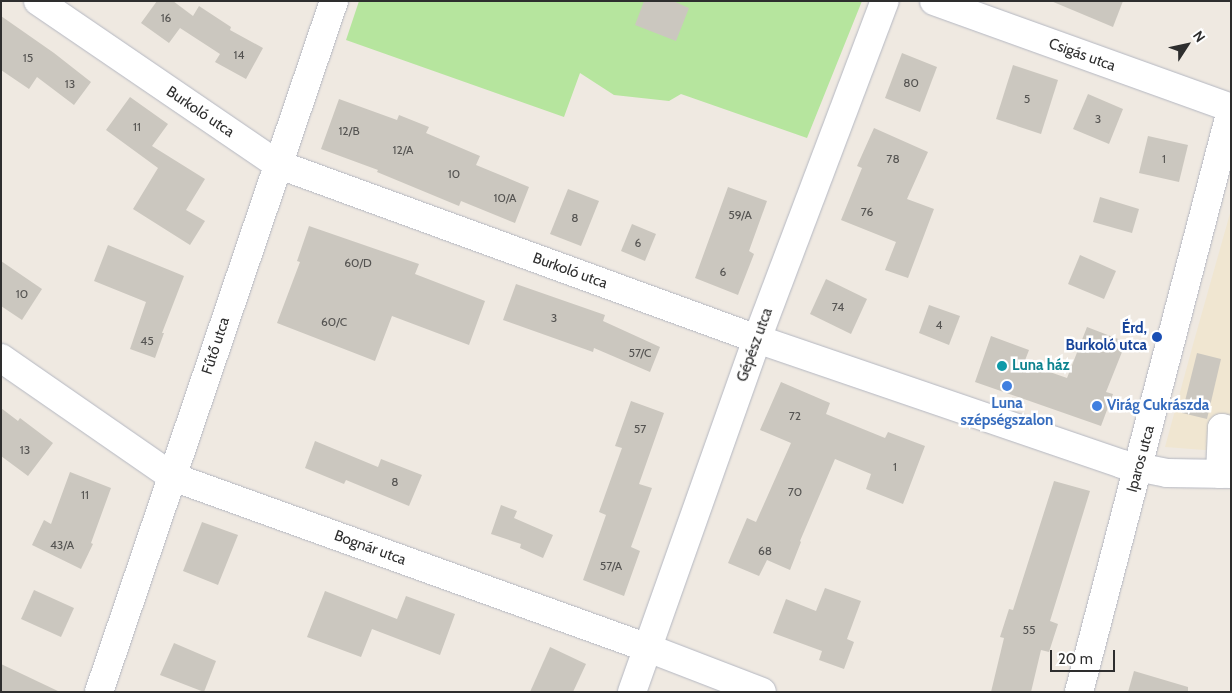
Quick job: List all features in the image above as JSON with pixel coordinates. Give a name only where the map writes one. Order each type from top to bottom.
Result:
[{"type":"street","name":"Burkoló utca","points":[[38,1],[277,164],[757,339],[1138,468],[1167,473],[1225,474]]},
{"type":"street","name":"Fűtő utca","points":[[99,692],[334,1]]},
{"type":"street","name":"Gépész utca","points":[[632,692],[757,339],[885,1]]},
{"type":"street","name":"Csigás utca","points":[[934,1],[1230,116]]},
{"type":"street","name":"Iparos utca","points":[[1078,692],[1230,116]]},
{"type":"street","name":"Bognár utca","points":[[1,358],[173,477],[648,648],[762,692]]},
{"type":"street","points":[[1225,474],[1222,428],[1230,430]]},
{"type":"shaded area","points":[[1231,210],[1231,452],[1165,447],[1194,341]]},
{"type":"green space","points":[[359,1],[862,1],[807,138],[681,94],[669,101],[614,95],[580,73],[564,117],[346,40]]},
{"type":"building","points":[[157,1],[173,1],[193,16],[199,6],[231,27],[230,30],[263,48],[246,79],[215,62],[220,54],[180,28],[169,43],[141,23]]},
{"type":"building","points":[[644,1],[673,1],[689,8],[676,41],[635,25]]},
{"type":"building","points":[[1051,1],[1123,1],[1113,27]]},
{"type":"building","points":[[1,16],[54,53],[91,82],[74,105],[37,77],[29,89],[1,70]]},
{"type":"building","points":[[902,53],[937,67],[920,112],[885,98]]},
{"type":"building","points":[[1013,65],[1058,80],[1041,134],[996,119]]},
{"type":"building","points":[[1088,94],[1123,109],[1109,144],[1073,129]]},
{"type":"building","points":[[130,97],[168,124],[152,146],[205,179],[186,210],[205,221],[190,245],[133,209],[158,168],[106,130]]},
{"type":"building","points":[[339,99],[397,120],[399,115],[429,127],[426,133],[480,156],[476,165],[529,187],[515,223],[461,201],[459,206],[377,172],[378,170],[321,149]]},
{"type":"building","points":[[874,128],[928,152],[907,199],[934,209],[908,278],[885,270],[896,242],[841,220],[862,168],[857,166]]},
{"type":"building","points":[[1148,136],[1188,145],[1179,182],[1139,173]]},
{"type":"building","points":[[728,187],[767,201],[749,251],[754,254],[738,295],[695,278]]},
{"type":"building","points":[[568,189],[599,201],[581,246],[550,234]]},
{"type":"building","points":[[1100,197],[1139,209],[1132,233],[1093,222]]},
{"type":"building","points":[[632,224],[656,234],[645,261],[621,251]]},
{"type":"building","points":[[309,226],[419,264],[415,274],[485,301],[469,345],[392,316],[375,361],[277,323],[300,262],[297,261]]},
{"type":"building","points":[[108,245],[184,276],[162,333],[164,333],[155,358],[130,349],[146,302],[94,281]]},
{"type":"building","points":[[1080,255],[1116,271],[1104,299],[1068,284]]},
{"type":"building","points":[[1,261],[42,289],[22,320],[1,306]]},
{"type":"building","points":[[826,279],[867,299],[851,334],[810,314]]},
{"type":"building","points":[[516,284],[605,315],[603,321],[660,347],[650,372],[594,348],[593,352],[503,320]]},
{"type":"building","points":[[929,305],[960,316],[949,345],[919,333]]},
{"type":"building","points":[[1087,327],[1126,342],[1106,392],[1113,394],[1101,426],[975,382],[991,336],[1029,350],[1024,363],[1067,378]]},
{"type":"building","points":[[1197,353],[1221,359],[1207,419],[1182,413]]},
{"type":"building","points":[[781,382],[830,403],[826,414],[885,438],[888,432],[925,446],[903,504],[866,489],[871,474],[835,459],[800,541],[790,570],[767,560],[759,576],[728,563],[747,518],[756,522],[791,443],[760,430]]},
{"type":"building","points":[[631,401],[664,413],[639,484],[652,488],[631,547],[640,551],[624,596],[583,580],[606,515],[599,512],[622,448],[615,446]]},
{"type":"building","points":[[1,408],[18,421],[20,418],[53,443],[28,476],[1,456]]},
{"type":"building","points":[[315,441],[378,467],[381,459],[422,475],[409,506],[346,480],[344,484],[305,468]]},
{"type":"building","points":[[70,472],[111,488],[91,543],[93,544],[81,569],[32,545],[44,520],[51,524]]},
{"type":"building","points":[[1054,481],[1090,491],[1050,621],[1058,624],[1049,652],[1041,650],[1031,692],[991,692],[1004,638],[1000,637],[1009,609],[1013,610]]},
{"type":"building","points":[[501,505],[517,511],[514,518],[553,535],[543,558],[520,548],[521,544],[491,534]]},
{"type":"building","points":[[202,522],[238,535],[218,585],[183,571]]},
{"type":"building","points":[[825,588],[861,601],[847,639],[854,642],[844,669],[819,660],[822,651],[773,633],[786,599],[816,611]]},
{"type":"building","points":[[34,590],[74,608],[61,637],[21,619]]},
{"type":"building","points":[[325,591],[397,619],[406,596],[455,614],[440,655],[372,629],[361,657],[307,637]]},
{"type":"building","points":[[174,643],[216,661],[204,692],[160,675]]},
{"type":"building","points":[[550,647],[586,664],[573,692],[530,692]]},
{"type":"building","points":[[1,664],[60,692],[1,692]]},
{"type":"building","points":[[1134,671],[1188,687],[1188,692],[1128,692]]},
{"type":"place","name":"Érd, Burkoló utca","points":[[1157,337]]},
{"type":"place","name":"Luna ház","points":[[1002,366]]},
{"type":"place","name":"Luna szépségszalon","points":[[1007,386]]},
{"type":"place","name":"Virág Cukrászda","points":[[1097,406]]}]
